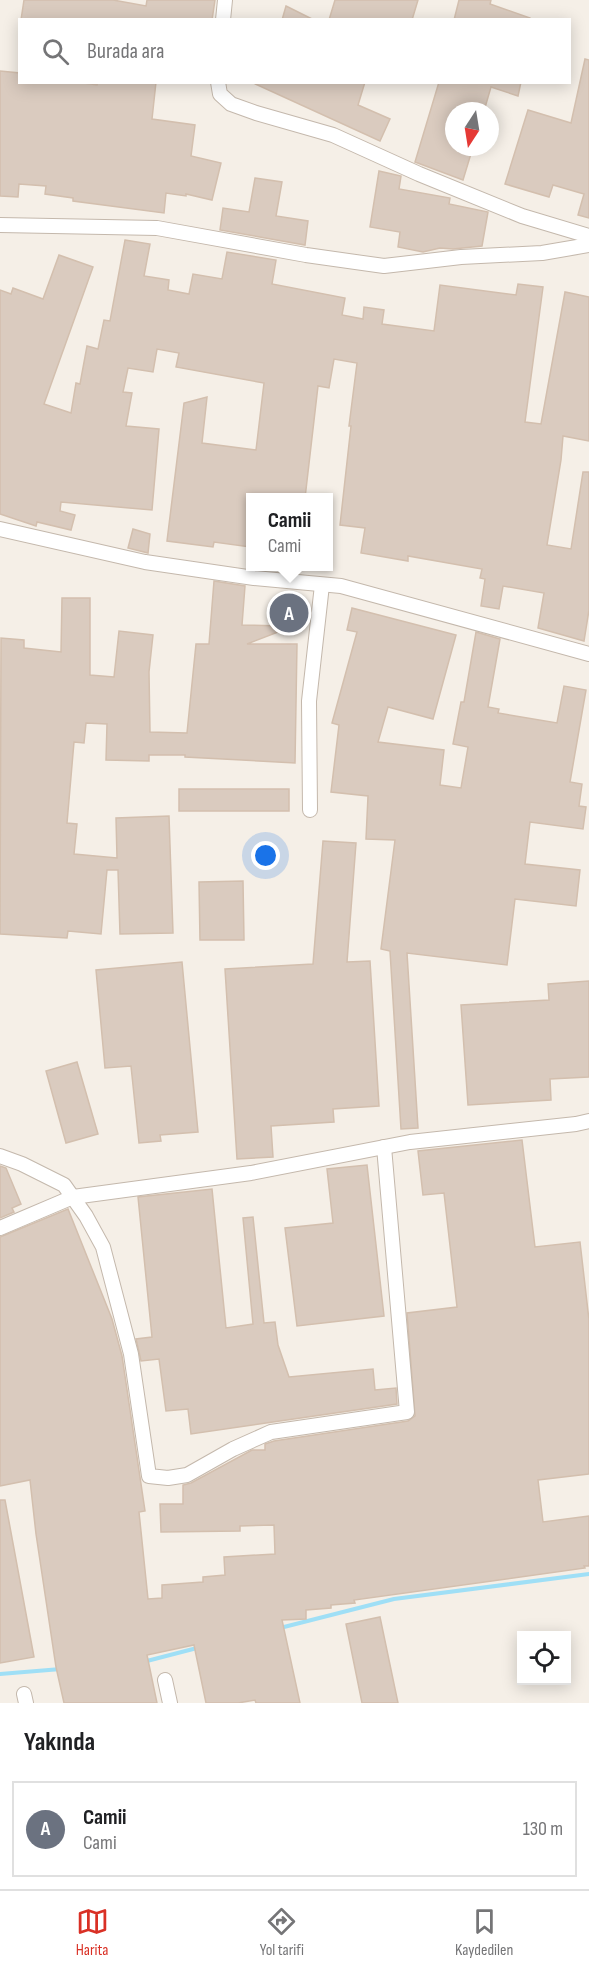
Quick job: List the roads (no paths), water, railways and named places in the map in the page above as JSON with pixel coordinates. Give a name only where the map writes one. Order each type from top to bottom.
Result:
[{"type":"street","points":[[223,18],[225,0]]},
{"type":"street","points":[[218,84],[220,94],[231,104],[333,135],[419,174],[522,216],[589,236]]},
{"type":"street","points":[[0,225],[157,228],[306,255],[384,266],[461,257],[542,254],[589,245]]},
{"type":"street","points":[[0,529],[145,562],[255,578],[341,586],[589,654]]},
{"type":"street","points":[[310,810],[309,701],[322,585]]},
{"type":"street","points":[[0,1228],[73,1197],[251,1173],[410,1142],[589,1121]]},
{"type":"street","points":[[0,1156],[64,1185],[86,1216],[103,1247],[131,1354],[149,1476],[168,1479],[187,1475],[232,1449],[271,1432],[408,1412],[384,1147]]},
{"type":"street","points":[[165,1680],[170,1703]]},
{"type":"waterway","points":[[280,1628],[394,1599],[589,1574]]},
{"type":"waterway","points":[[143,1662],[197,1648]]},
{"type":"waterway","points":[[0,1674],[61,1669]]},
{"type":"place","name":"Camii","points":[[289,613]]}]
